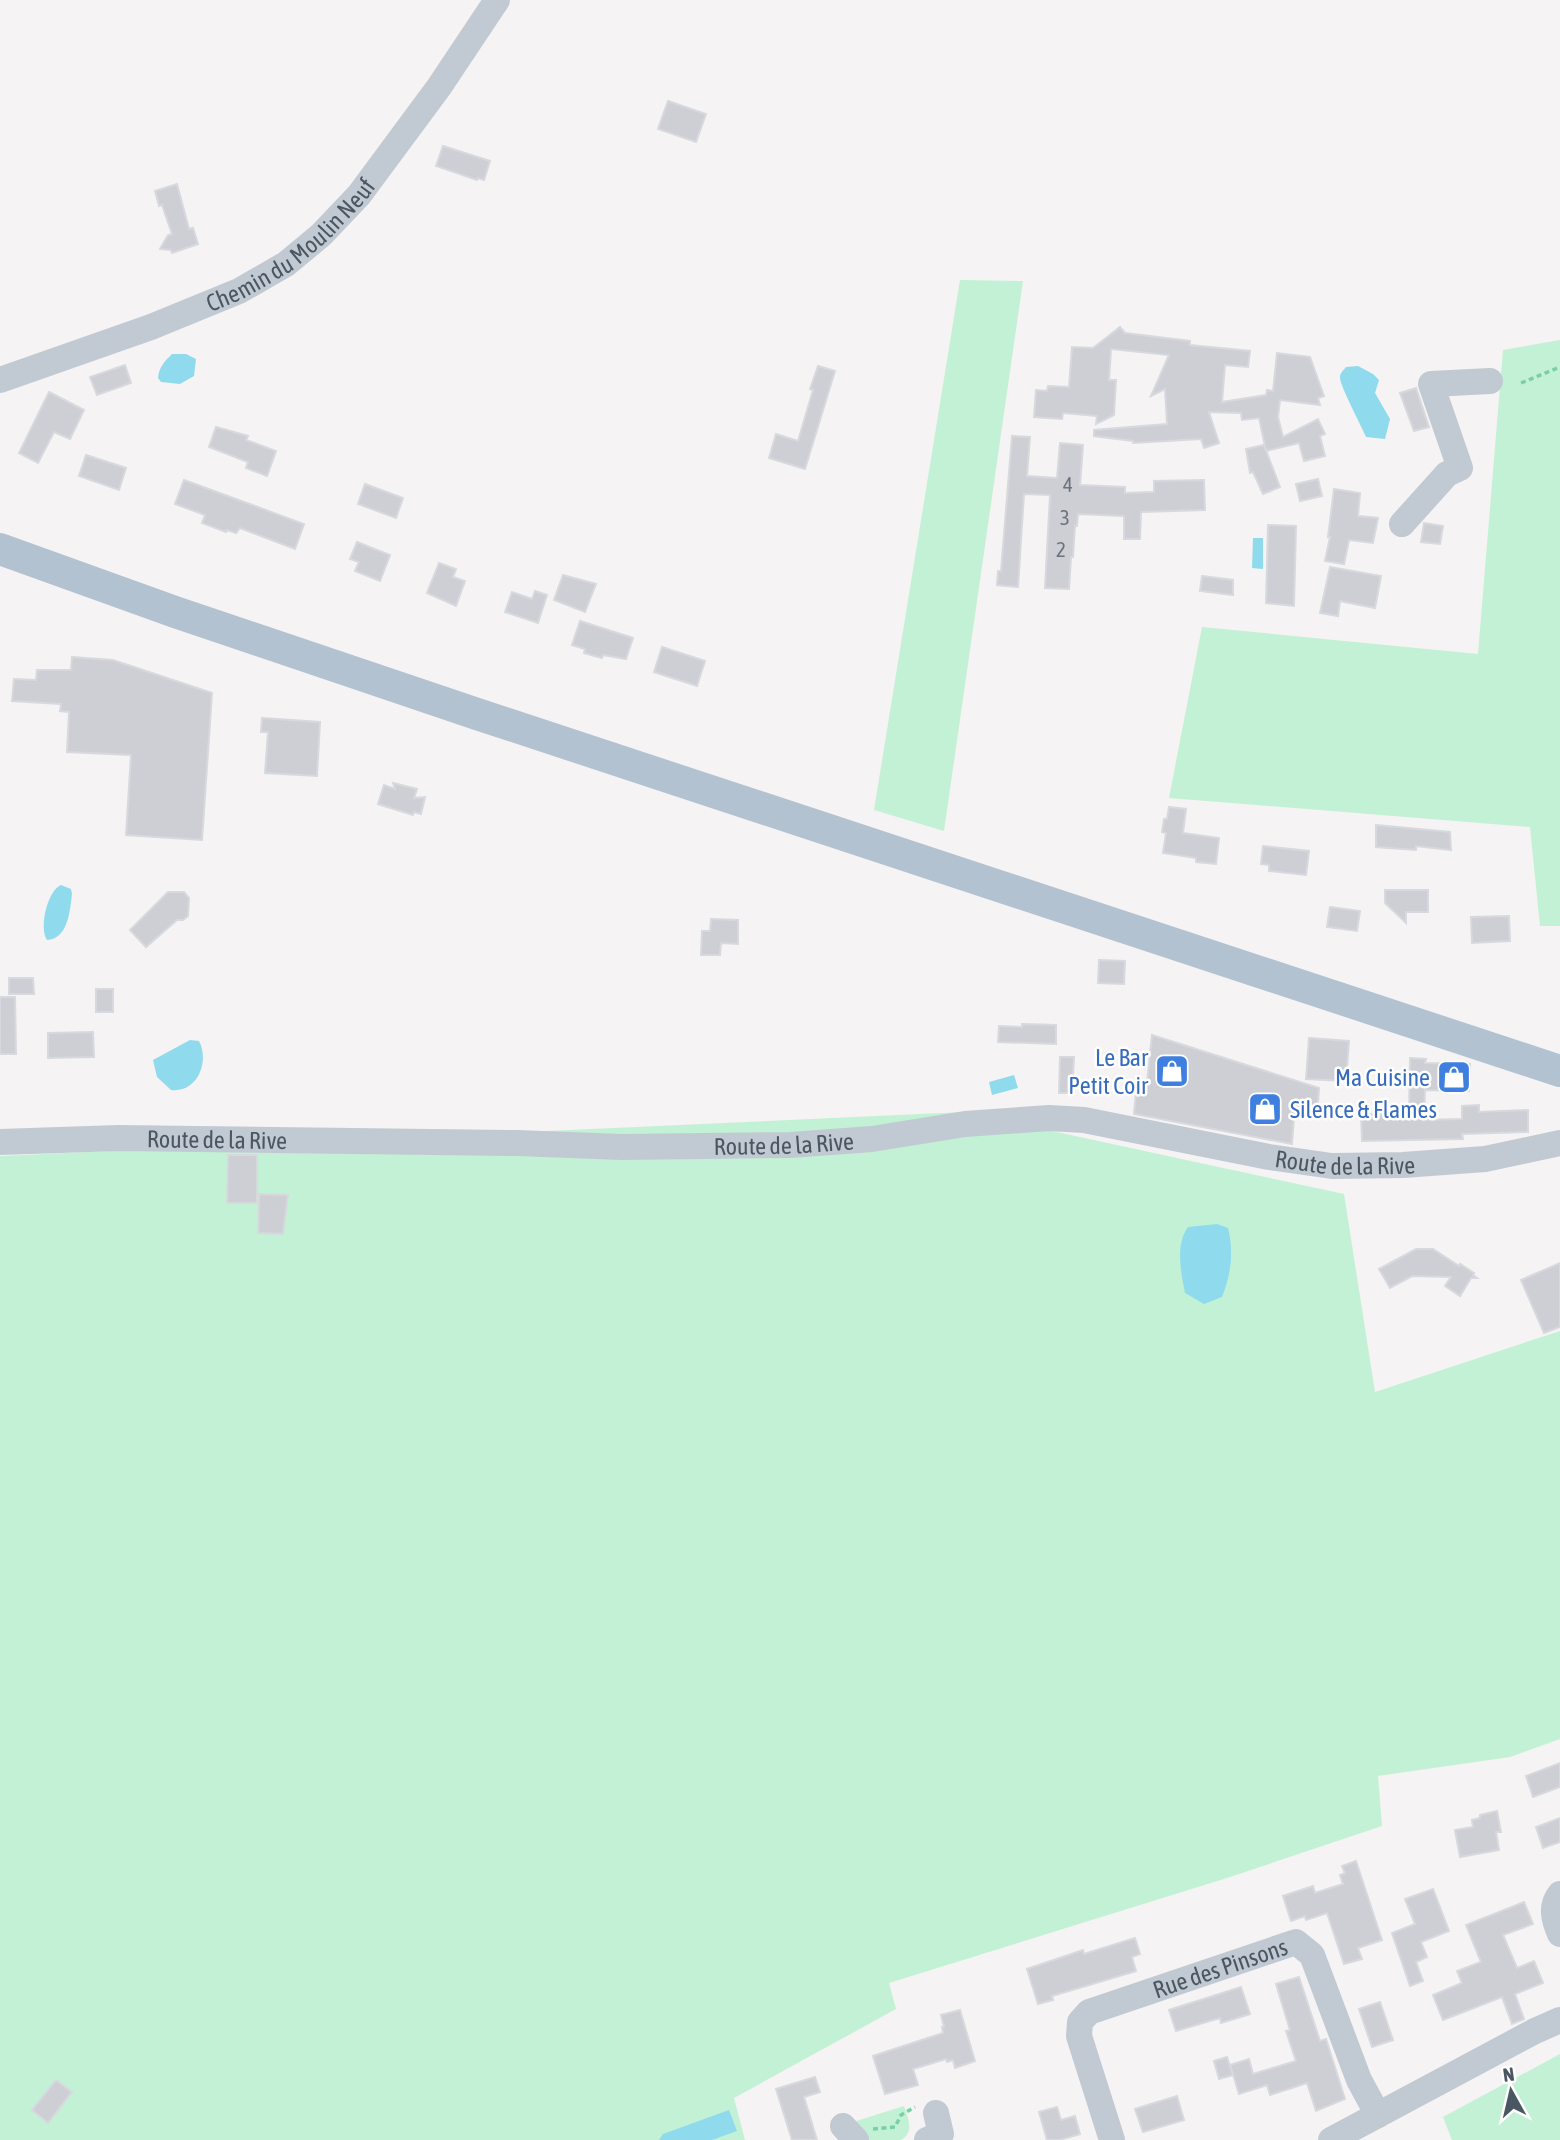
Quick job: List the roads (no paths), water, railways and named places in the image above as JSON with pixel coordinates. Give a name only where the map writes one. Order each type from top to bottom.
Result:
[{"type":"main road","points":[[0,550],[477,715],[1560,1071]]},
{"type":"street","name":"Chemin du Moulin Neuf","points":[[0,380],[151,327],[239,291],[286,264],[321,235],[359,195],[439,87],[497,0]]},
{"type":"street","points":[[1402,524],[1447,474],[1460,468],[1431,384],[1490,381]]},
{"type":"street","name":"Route de la Rive","points":[[0,1142],[133,1138],[622,1147],[791,1145],[872,1139],[965,1124],[1049,1118],[1084,1120],[1269,1157],[1332,1166],[1485,1159],[1560,1143]]},
{"type":"street","points":[[1560,1894],[1554,1901],[1554,1919],[1560,1934]]},
{"type":"street","name":"Rue des Pinsons","points":[[1112,2140],[1079,2036],[1080,2022],[1088,2012],[1296,1942],[1312,1955],[1359,2080],[1378,2115]]},
{"type":"street","points":[[1331,2140],[1560,2020]]},
{"type":"street","points":[[927,2140],[942,2134],[936,2113]]},
{"type":"water","points":[[172,354],[186,354],[196,359],[194,376],[180,384],[161,382],[158,378],[159,371]]},
{"type":"water","points":[[1358,366],[1379,380],[1375,393],[1390,419],[1385,439],[1366,437],[1343,388],[1340,377],[1342,372],[1346,367]]},
{"type":"water","points":[[1253,538],[1263,538],[1263,569],[1252,568]]},
{"type":"water","points":[[61,885],[71,889],[69,916],[59,935],[47,940],[44,919],[48,902]]},
{"type":"water","points":[[190,1040],[199,1041],[202,1067],[188,1087],[171,1090],[157,1077],[153,1060]]},
{"type":"water","points":[[1014,1075],[1018,1088],[992,1095],[989,1082]]},
{"type":"water","points":[[1217,1224],[1228,1228],[1231,1254],[1228,1280],[1222,1297],[1204,1304],[1185,1293],[1180,1259],[1181,1242],[1188,1227]]},
{"type":"water","points":[[729,2110],[737,2131],[712,2140],[659,2140],[663,2134]]},
{"type":"place","name":"Le Bar Petit Coir","points":[[1172,1071]]},
{"type":"place","name":"Ma Cuisine","points":[[1454,1077]]},
{"type":"place","name":"Silence & Flames","points":[[1265,1109]]}]
